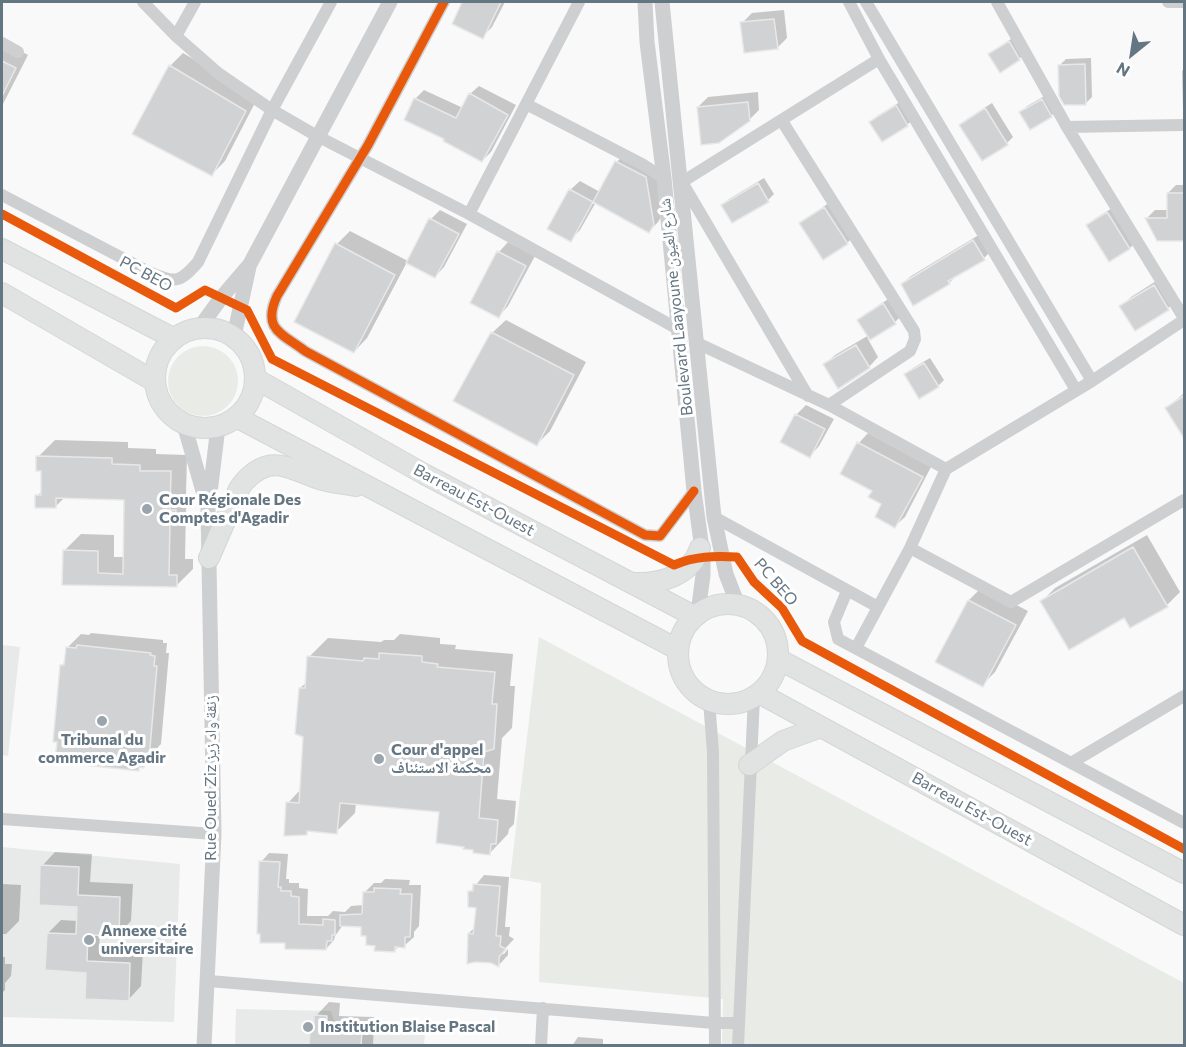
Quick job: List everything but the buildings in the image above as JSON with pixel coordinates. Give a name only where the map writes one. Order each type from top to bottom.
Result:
[{"type":"main road","points":[[2,249],[173,338]]},
{"type":"main road","points":[[2,293],[154,381]]},
{"type":"main road","points":[[200,327],[218,329],[234,336],[246,348],[253,362],[256,379],[250,400],[236,417],[218,427],[201,428],[184,424],[170,414],[162,405],[154,381],[156,365],[162,350],[173,338],[186,330],[200,327]]},
{"type":"main road","name":"Barreau Est-Ouest","points":[[256,379],[424,474],[696,614]]},
{"type":"main road","points":[[236,417],[677,649]]},
{"type":"main road","points":[[208,558],[244,481],[269,466],[289,469],[324,480],[372,488]]},
{"type":"main road","points":[[633,583],[648,584],[675,576],[698,557],[700,548]]},
{"type":"main road","points":[[738,604],[764,619],[775,638],[778,659],[772,678],[757,695],[739,703],[724,704],[698,695],[688,686],[678,662],[677,649],[686,625],[696,614],[710,606],[738,604]]},
{"type":"main road","points":[[778,659],[1185,873]]},
{"type":"main road","name":"Barreau Est-Ouest","points":[[757,695],[821,727],[1185,925]]},
{"type":"main road","points":[[749,765],[783,741],[821,727]]},
{"type":"street","points":[[143,2],[176,36],[218,73],[272,110],[317,136],[469,214],[678,329]]},
{"type":"street","points":[[176,36],[195,2]]},
{"type":"street","points":[[2,195],[149,272],[168,280],[176,281],[184,277],[198,262],[272,110],[331,2]]},
{"type":"street","points":[[200,327],[250,264],[390,2]]},
{"type":"street","points":[[444,2],[360,158],[277,296],[270,315],[276,330],[305,351],[645,535],[660,536],[694,491]]},
{"type":"street","points":[[469,214],[579,2]]},
{"type":"street","name":"Boulevard Laayoune شارع العيون","points":[[644,2],[664,178],[703,575],[696,614]]},
{"type":"street","name":"Boulevard Laayoune شارع العيون","points":[[662,2],[682,182],[702,413],[714,517],[726,574],[738,604]]},
{"type":"street","points":[[849,2],[879,59],[1076,390]]},
{"type":"street","points":[[866,2],[1092,381]]},
{"type":"street","points":[[856,648],[910,548],[946,469],[1092,381],[1185,319],[1067,127],[997,2]]},
{"type":"street","points":[[1168,2],[1185,2]]},
{"type":"street","points":[[2,43],[18,52]]},
{"type":"street","points":[[808,396],[682,182],[879,59]]},
{"type":"street","points":[[526,104],[642,164],[664,178]]},
{"type":"street","points":[[782,121],[914,331],[915,339],[910,351],[829,405]]},
{"type":"street","points":[[1067,127],[1185,125]]},
{"type":"street","points":[[234,336],[250,264]]},
{"type":"street","points":[[697,343],[829,405],[946,469]]},
{"type":"street","name":"Rue Oued Ziz زنقة واد زيز","points":[[184,424],[208,509]]},
{"type":"street","name":"Rue Oued Ziz زنقة واد زيز","points":[[204,1046],[209,981],[214,834],[208,509],[218,427]]},
{"type":"street","points":[[910,548],[1011,602],[1185,500]]},
{"type":"street","points":[[714,517],[878,607]]},
{"type":"street","points":[[847,591],[834,626],[838,639],[1185,823]]},
{"type":"street","points":[[738,1046],[749,765],[757,695]]},
{"type":"street","points":[[1071,763],[1185,696]]},
{"type":"street","points":[[710,701],[713,752],[715,1046]]},
{"type":"street","points":[[2,819],[214,834]]},
{"type":"street","points":[[209,981],[714,1023],[738,1023]]},
{"type":"street","points":[[541,1046],[543,1008]]},
{"type":"shaded area","points":[[203,346],[216,349],[228,356],[235,368],[238,381],[235,394],[228,406],[216,413],[203,416],[190,413],[178,406],[171,394],[168,381],[171,368],[178,356],[190,349]]},
{"type":"shaded area","points":[[539,637],[1184,983],[1184,1045],[722,1045],[723,999],[539,982],[541,883],[510,878]]},
{"type":"shaded area","points":[[2,645],[20,647],[8,756],[2,755]]},
{"type":"shaded area","name":"Annexe cité universitaire","points":[[2,847],[180,864],[174,1022],[2,1017]]},
{"type":"shaded area","name":"Institution Blaise Pascal","points":[[236,1009],[331,1011],[335,1023],[425,1031],[424,1045],[235,1046]]},
{"type":"cycle path","points":[[444,2],[368,145],[277,296],[272,316],[276,329],[305,351],[645,535],[660,536],[694,491]]},
{"type":"cycle path","name":"PC BEO","points":[[2,214],[176,308],[205,290],[247,310],[272,359],[674,565],[705,557],[737,557],[754,582],[782,608],[802,641],[1184,849]]},
{"type":"place","name":"Cour Régionale Des Comptes d'Agadir","points":[[147,509]]},
{"type":"place","name":"Tribunal du commerce Agadir","points":[[102,721]]},
{"type":"place","name":"Cour d'appel محكمة الاستئناف","points":[[379,759]]},
{"type":"place","name":"Annexe cité universitaire","points":[[89,940]]},
{"type":"place","name":"Institution Blaise Pascal","points":[[308,1027]]}]
